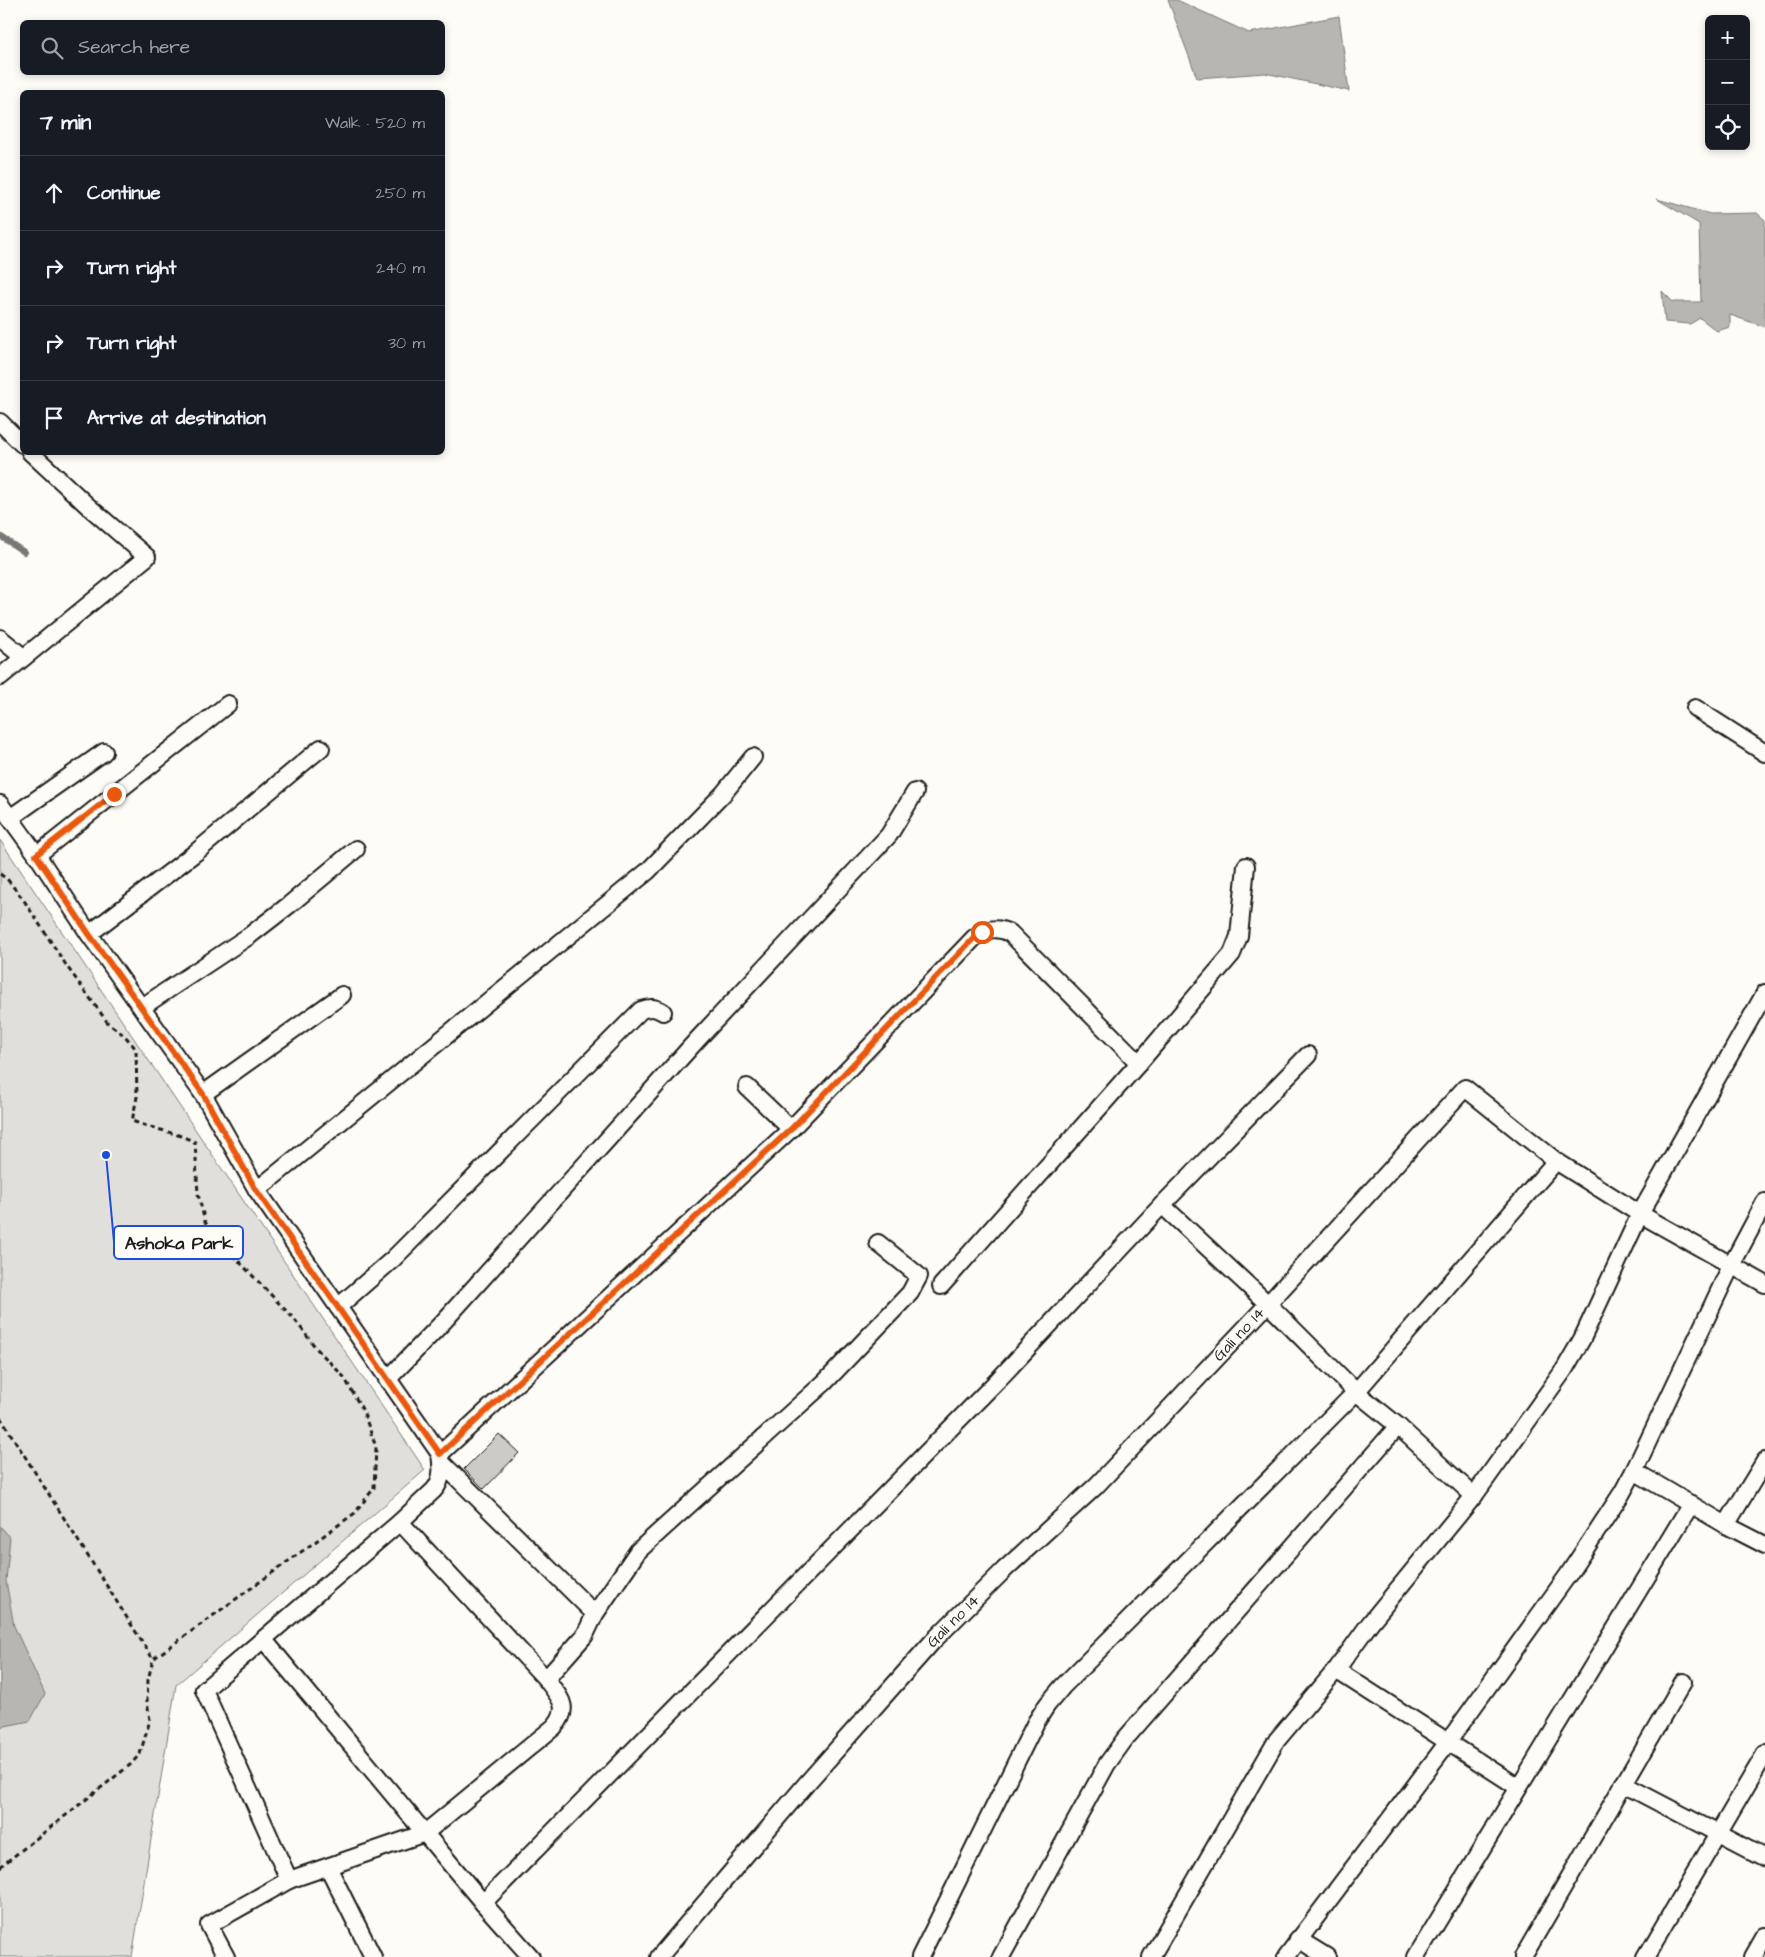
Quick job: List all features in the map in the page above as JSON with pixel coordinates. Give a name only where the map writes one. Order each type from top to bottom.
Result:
[{"type":"street","points":[[0,422],[20,442]]},
{"type":"street","points":[[0,677],[147,556],[89,508],[33,455]]},
{"type":"street","points":[[0,638],[23,657]]},
{"type":"street","points":[[36,855],[228,704]]},
{"type":"street","points":[[1695,708],[1765,753]]},
{"type":"street","points":[[89,934],[195,853],[321,748]]},
{"type":"street","points":[[10,818],[104,752]]},
{"type":"street","points":[[256,1190],[648,871],[724,794],[753,757]]},
{"type":"street","points":[[387,1380],[444,1321],[697,1040],[889,834],[916,792]]},
{"type":"street","points":[[0,804],[89,934],[203,1094],[256,1190],[440,1458],[595,1614]]},
{"type":"street","points":[[142,1007],[249,936],[356,849]]},
{"type":"street","points":[[941,1286],[1139,1064],[1232,954],[1239,936],[1246,866]]},
{"type":"street","points":[[440,1458],[791,1129],[974,938],[982,932],[1002,929],[1010,934],[1139,1064]]},
{"type":"street","points":[[1151,1957],[1277,1740],[1336,1670],[1370,1623],[1474,1496],[1564,1370],[1582,1339],[1640,1214],[1765,993]]},
{"type":"street","points":[[203,1094],[342,995]]},
{"type":"street","points":[[338,1307],[393,1259],[641,1010],[648,1007],[663,1012]]},
{"type":"street","points":[[483,1903],[990,1388],[1162,1205],[1308,1055]]},
{"type":"street","points":[[747,1087],[791,1129]]},
{"type":"street","name":"Gali no 14","points":[[659,1957],[801,1790],[933,1641],[1004,1570],[1096,1486],[1268,1304],[1465,1088],[1556,1160]]},
{"type":"street","points":[[920,1957],[1036,1722],[1047,1705],[1063,1686],[1170,1577],[1356,1392],[1556,1160],[1640,1214],[1765,1284]]},
{"type":"street","points":[[1286,1957],[1448,1742],[1568,1575],[1622,1493],[1731,1266],[1765,1202]]},
{"type":"street","points":[[1162,1205],[1268,1304],[1356,1392],[1398,1426],[1474,1496]]},
{"type":"street","points":[[546,1679],[585,1635],[595,1614],[638,1551],[825,1382],[910,1293],[919,1276],[878,1243]]},
{"type":"street","points":[[1002,1957],[1107,1764],[1120,1746],[1398,1426]]},
{"type":"street","points":[[289,1880],[204,1690],[400,1522],[438,1485],[441,1476],[440,1458]]},
{"type":"street","points":[[1726,1525],[1765,1461]]},
{"type":"street","points":[[1634,1471],[1726,1525],[1765,1545]]},
{"type":"street","points":[[1416,1957],[1691,1504]]},
{"type":"street","points":[[226,1957],[209,1925],[289,1880],[425,1833],[559,1722],[563,1704],[546,1679],[400,1522]]},
{"type":"street","points":[[264,1640],[483,1903],[531,1957]]},
{"type":"street","points":[[1336,1670],[1518,1787]]},
{"type":"street","points":[[1523,1957],[1683,1682]]},
{"type":"street","points":[[1646,1957],[1765,1754]]},
{"type":"street","points":[[1623,1784],[1765,1858]]},
{"type":"street","points":[[328,1867],[373,1957]]},
{"type":"street","points":[[1753,1957],[1765,1936]]},
{"type":"street","points":[[1298,1939],[1327,1957]]},
{"type":"path","points":[[0,874],[7,879],[23,899],[68,968],[108,1023],[125,1036],[136,1050],[137,1097],[132,1121],[154,1129],[179,1134],[195,1142],[198,1194],[205,1222],[229,1251],[295,1320],[316,1348],[344,1377],[363,1411],[376,1447],[374,1488],[355,1513],[153,1659],[147,1695],[150,1720],[140,1754],[130,1766],[0,1867]]},
{"type":"path","points":[[0,1417],[153,1659]]},
{"type":"shaded area","points":[[1168,0],[1177,0],[1249,33],[1339,16],[1349,91],[1265,73],[1197,78]]},
{"type":"shaded area","points":[[1657,199],[1710,214],[1757,213],[1765,220],[1765,327],[1730,315],[1730,327],[1717,331],[1700,318],[1690,324],[1665,322],[1662,291],[1673,302],[1701,302],[1699,224]]},
{"type":"shaded area","points":[[0,840],[425,1470],[176,1685],[132,1957],[0,1957]]},
{"type":"shaded area","points":[[0,1526],[10,1537],[6,1581],[14,1626],[45,1694],[30,1721],[0,1727]]},
{"type":"building","points":[[499,1434],[519,1453],[484,1489],[464,1469]]},
{"type":"waterway","points":[[0,536],[24,552]]},
{"type":"place","name":"Ashoka Park","points":[[106,1155]]},
{"type":"route","points":[[114,794],[36,855],[89,934],[203,1094],[256,1190],[440,1454],[791,1129],[974,938],[982,932]]}]
